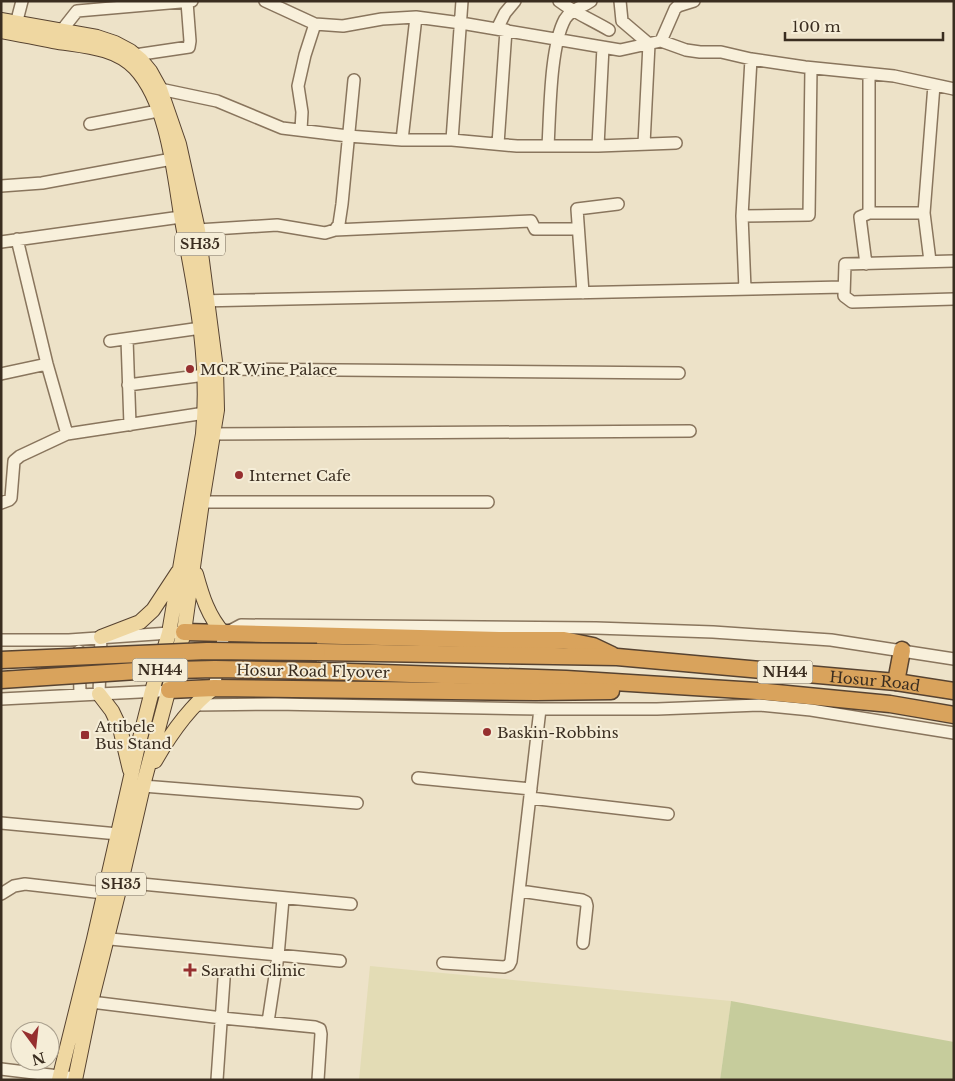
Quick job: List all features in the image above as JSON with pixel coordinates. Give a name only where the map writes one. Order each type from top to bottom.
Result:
[{"type":"highway","points":[[177,633],[564,640],[593,646],[617,657]]},
{"type":"highway","points":[[896,682],[902,650]]},
{"type":"highway","name":"Hosur Road Flyover","points":[[1,660],[207,651],[617,657]]},
{"type":"highway","name":"Hosur Road","points":[[617,657],[896,682],[954,691]]},
{"type":"highway","name":"Hosur Road Flyover","points":[[1,680],[137,671],[215,669],[485,675],[625,682]]},
{"type":"highway","points":[[169,690],[214,688],[274,696],[574,692],[616,691],[625,682]]},
{"type":"highway","name":"Hosur Road","points":[[625,682],[757,691],[881,703],[954,715]]},
{"type":"main road","name":"SH35","points":[[1,20],[16,29],[111,52],[135,68],[148,87],[166,133],[188,216],[198,230],[202,301],[201,328],[210,372]]},
{"type":"main road","name":"SH35","points":[[1,31],[16,29],[62,30],[97,37],[116,43],[135,55],[150,71],[160,89],[179,144],[188,216],[202,301],[210,372],[211,413],[202,502],[188,567],[169,690],[140,780],[118,834],[104,893],[101,938],[91,1002],[75,1079]]},
{"type":"main road","name":"SH35","points":[[188,567],[190,502],[208,434]]},
{"type":"main road","points":[[101,637],[140,622],[153,610],[188,567],[216,625],[224,634]]},
{"type":"main road","name":"SH35","points":[[59,1077],[101,938],[121,882],[140,780],[152,691],[177,633]]},
{"type":"main road","points":[[140,780],[194,705],[214,688]]},
{"type":"main road","points":[[98,694],[112,712],[120,728],[140,780]]},
{"type":"street","points":[[16,29],[22,1]]},
{"type":"street","points":[[62,30],[77,11],[192,1]]},
{"type":"street","points":[[265,1],[315,24],[343,26],[416,17],[620,50],[661,41],[686,50],[721,52],[751,59],[811,68],[894,76],[954,89]]},
{"type":"street","points":[[452,140],[462,1]]},
{"type":"street","points":[[498,144],[502,30],[506,13],[515,1]]},
{"type":"street","points":[[559,1],[572,11],[590,18],[609,30]]},
{"type":"street","points":[[548,146],[554,60],[559,39],[566,18],[572,11],[591,1]]},
{"type":"street","points":[[620,1],[622,21],[649,44]]},
{"type":"street","points":[[661,41],[675,9],[678,6],[694,1]]},
{"type":"street","points":[[135,55],[189,47],[187,2]]},
{"type":"street","points":[[402,140],[416,17]]},
{"type":"street","points":[[587,44],[622,21]]},
{"type":"street","points":[[301,130],[302,112],[298,86],[315,24]]},
{"type":"street","points":[[644,144],[649,44]]},
{"type":"street","points":[[598,146],[603,47]]},
{"type":"street","points":[[745,289],[742,216],[751,59]]},
{"type":"street","points":[[742,216],[809,215],[811,68]]},
{"type":"street","points":[[869,74],[870,214]]},
{"type":"street","points":[[335,230],[339,224],[342,204],[354,80]]},
{"type":"street","points":[[930,262],[924,213],[934,85]]},
{"type":"street","points":[[160,89],[217,101],[274,126],[348,136],[548,146],[676,143]]},
{"type":"street","points":[[90,124],[158,111]]},
{"type":"street","points":[[1,186],[42,183],[172,159]]},
{"type":"street","points":[[583,293],[577,209],[618,204]]},
{"type":"street","points":[[866,264],[860,217],[870,214],[924,213]]},
{"type":"street","points":[[1,242],[188,216]]},
{"type":"street","points":[[198,230],[277,225],[325,233],[335,230],[531,220],[535,229],[578,229]]},
{"type":"street","points":[[17,239],[47,364],[67,434]]},
{"type":"street","points":[[954,262],[845,264],[844,287],[844,296],[852,302],[954,299]]},
{"type":"street","points":[[202,301],[844,287]]},
{"type":"street","points":[[110,341],[201,328]]},
{"type":"street","points":[[127,339],[130,425]]},
{"type":"street","points":[[1,374],[47,364]]},
{"type":"street","points":[[128,385],[210,372],[680,372]]},
{"type":"street","points":[[1,503],[11,498],[14,461],[20,456],[67,434],[211,413]]},
{"type":"street","points":[[208,434],[690,431]]},
{"type":"street","points":[[1,472],[14,470]]},
{"type":"street","points":[[202,502],[488,502]]},
{"type":"street","points":[[214,688],[224,634],[241,625],[596,628],[713,632],[831,640],[954,659]]},
{"type":"street","points":[[1,640],[79,639],[177,633]]},
{"type":"street","points":[[98,694],[101,637]]},
{"type":"street","points":[[79,639],[80,695]]},
{"type":"street","points":[[1,699],[169,690]]},
{"type":"street","points":[[194,705],[274,696],[540,709],[656,709],[759,705],[811,710],[954,733]]},
{"type":"street","points":[[443,963],[504,967],[509,965],[511,961],[540,709]]},
{"type":"street","points":[[418,778],[668,814]]},
{"type":"street","points":[[140,780],[357,803]]},
{"type":"street","points":[[1,823],[118,834]]},
{"type":"street","points":[[121,882],[282,899],[351,904]]},
{"type":"street","points":[[1,894],[14,886],[24,884],[104,893]]},
{"type":"street","points":[[520,891],[586,902],[584,943]]},
{"type":"street","points":[[268,1022],[278,956],[282,899]]},
{"type":"street","points":[[101,938],[340,961]]},
{"type":"street","points":[[217,1080],[224,979]]},
{"type":"street","points":[[91,1002],[315,1027],[320,1030],[321,1034],[318,1080]]},
{"type":"street","points":[[1,1069],[75,1079]]},
{"type":"shaded area","points":[[370,966],[731,1001],[720,1080],[359,1080]]},
{"type":"green space","points":[[731,1001],[954,1042],[954,1080],[720,1080]]},
{"type":"place","name":"MCR Wine Palace","points":[[190,369]]},
{"type":"place","name":"Internet Cafe","points":[[239,475]]},
{"type":"place","name":"Baskin-Robbins","points":[[487,732]]},
{"type":"place","name":"Attibele Bus Stand","points":[[85,735]]},
{"type":"place","name":"Sarathi Clinic","points":[[190,970]]}]
